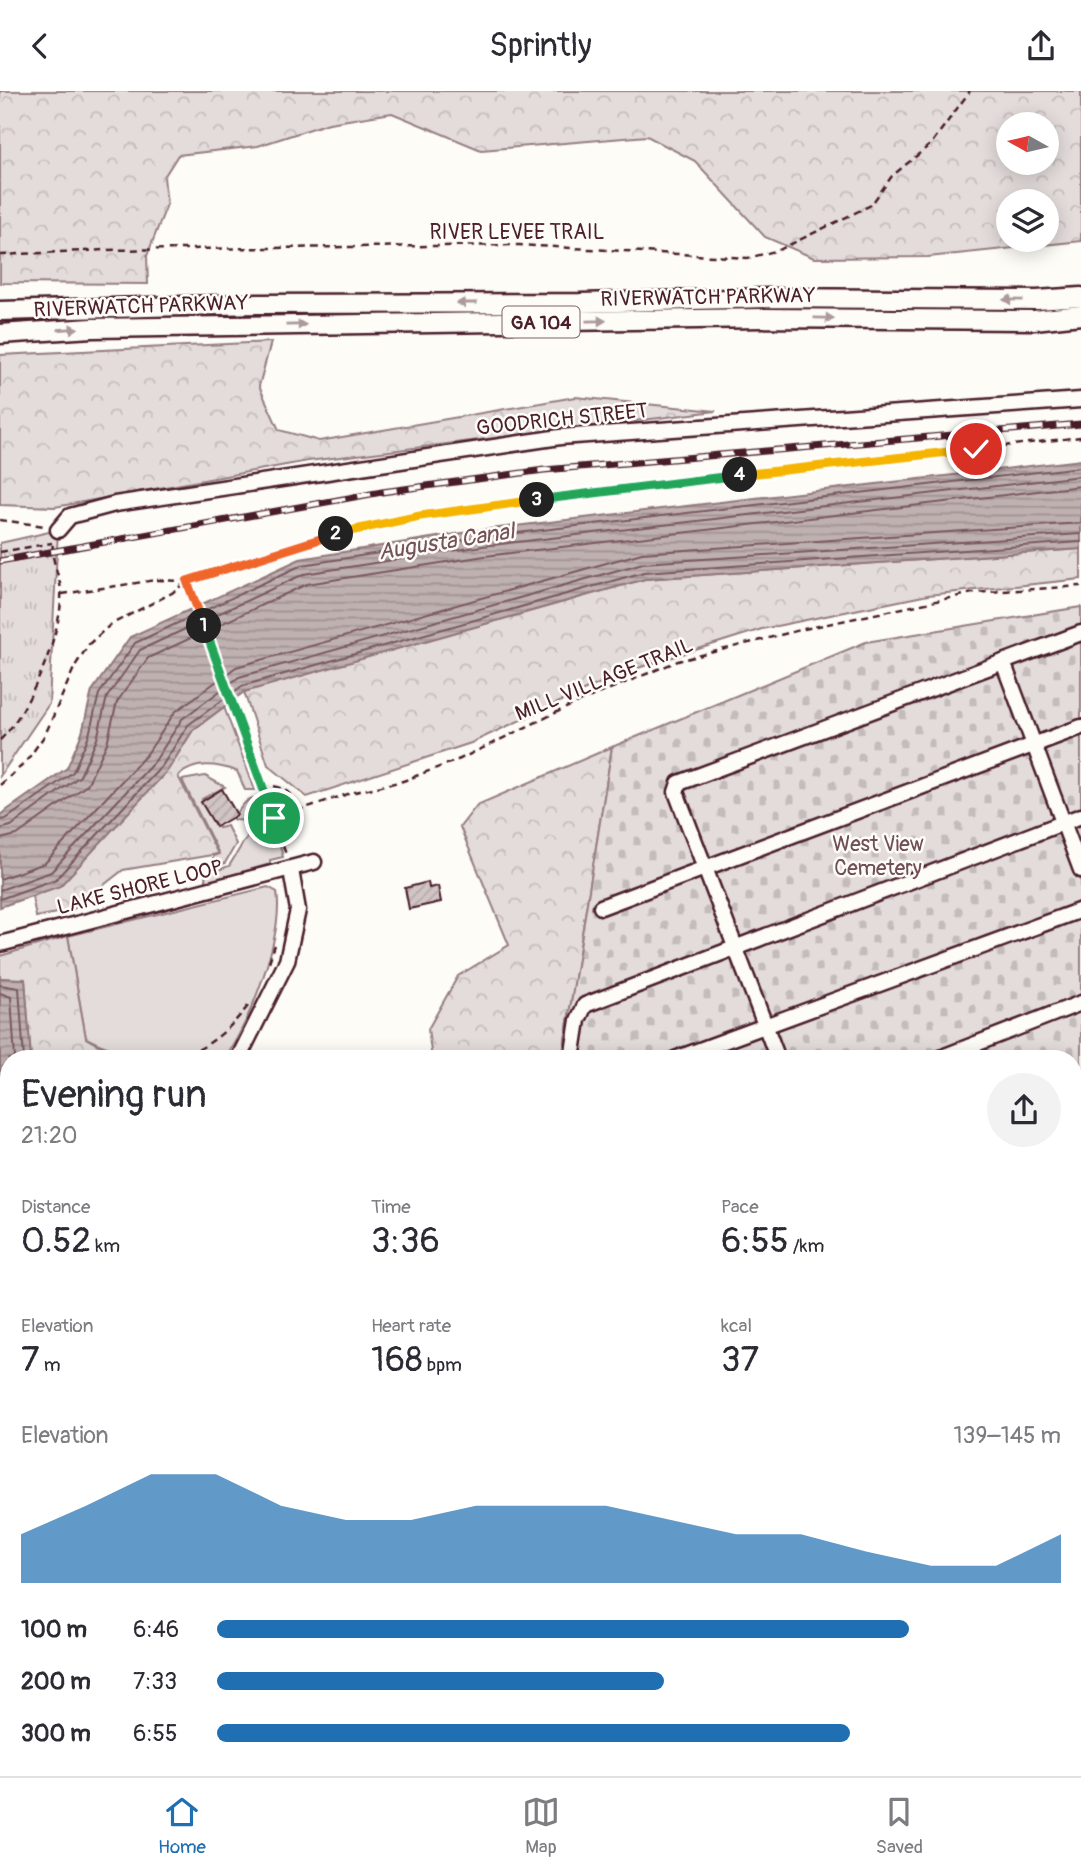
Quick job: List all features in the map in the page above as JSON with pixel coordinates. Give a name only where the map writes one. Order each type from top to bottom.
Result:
[{"type":"main road","name":"RIVERWATCH PARKWAY","points":[[0,311],[257,304],[580,303],[769,298],[1037,300],[1081,297]]},
{"type":"main road","name":"RIVERWATCH PARKWAY","points":[[0,334],[92,328],[762,318],[1034,320],[1081,314]]},
{"type":"street","name":"GOODRICH STREET","points":[[55,536],[69,516],[115,504],[561,437],[1081,400]]},
{"type":"street","points":[[775,1050],[676,792],[679,783],[1081,633]]},
{"type":"street","points":[[1003,662],[1081,870]]},
{"type":"street","points":[[601,907],[1081,727]]},
{"type":"street","points":[[573,1050],[578,1020],[585,1005],[1081,816]]},
{"type":"street","name":"LAKE SHORE LOOP","points":[[0,944],[285,866],[314,862]]},
{"type":"street","points":[[242,1050],[287,961],[298,910],[285,866]]},
{"type":"street","points":[[699,1050],[1081,910]]},
{"type":"street","points":[[960,1050],[1081,1003]]},
{"type":"path","name":"RIVER LEVEE TRAIL","points":[[0,255],[104,250],[519,245],[748,258],[779,250],[871,205],[892,176],[931,144],[970,91]]},
{"type":"path","points":[[0,785],[25,763],[46,735],[75,667],[89,644],[110,625],[172,593],[187,581],[296,544],[420,516],[719,477],[1081,437]]},
{"type":"path","points":[[0,520],[55,536]]},
{"type":"path","points":[[0,552],[55,536]]},
{"type":"path","points":[[0,740],[13,728],[56,634],[62,594],[51,552],[55,536]]},
{"type":"path","points":[[62,594],[156,580],[187,581]]},
{"type":"path","points":[[187,581],[274,818],[288,859],[285,866]]},
{"type":"path","name":"MILL VILLAGE TRAIL","points":[[274,818],[351,793],[403,781],[449,763],[576,703],[678,661],[804,629],[973,593],[1081,586]]},
{"type":"path","points":[[262,787],[283,788],[293,797],[299,810]]},
{"type":"path","points":[[265,972],[278,937]]},
{"type":"path","points":[[198,1050],[232,1027],[248,1005]]},
{"type":"green space","points":[[0,91],[1081,91],[1081,241],[1059,243],[1059,189],[996,189],[996,250],[928,257],[814,258],[765,237],[695,161],[647,136],[481,150],[392,113],[329,123],[258,146],[178,155],[164,177],[167,204],[147,256],[148,284],[0,283]]},
{"type":"green space","points":[[271,342],[259,386],[279,430],[319,441],[575,397],[716,411],[308,461],[55,507],[0,505],[0,355]]},
{"type":"green space","points":[[58,530],[49,704],[0,776],[0,543]]},
{"type":"green space","points":[[1081,549],[1081,579],[928,595],[762,629],[622,673],[471,743],[307,797],[268,765],[244,692],[645,579]]},
{"type":"green space","name":"West View Cemetery","points":[[1081,607],[1081,1050],[563,1050],[612,747],[866,642]]},
{"type":"green space","points":[[224,707],[255,790],[245,790],[237,771],[221,767],[199,766],[178,776],[218,854],[123,870],[72,910],[36,917],[32,896],[60,886],[168,770],[193,730]]},
{"type":"green space","points":[[612,747],[563,1050],[431,1050],[428,1029],[458,976],[509,945],[460,827],[477,805]]},
{"type":"green space","points":[[205,776],[225,787],[202,799],[219,828],[227,826],[236,844],[225,863],[213,869],[213,856],[219,854],[182,780]]},
{"type":"green space","points":[[253,798],[258,798],[264,816],[252,821],[234,820],[232,817]]},
{"type":"green space","points":[[265,821],[274,823],[283,857],[270,860],[270,864],[206,882],[205,875],[229,866],[248,835]]},
{"type":"green space","points":[[268,887],[277,892],[275,931],[263,978],[244,1024],[230,1050],[116,1050],[86,1038],[68,936]]},
{"type":"green space","points":[[68,936],[86,1038],[107,1050],[30,1050],[25,980],[0,978],[0,956]]},
{"type":"water","name":"Augusta Canal","points":[[1081,460],[1081,549],[645,579],[244,692],[193,730],[168,770],[60,886],[0,907],[0,815],[67,768],[82,733],[92,691],[130,637],[300,559],[481,530]]},
{"type":"water","points":[[0,978],[25,979],[30,1050],[0,1050]]},
{"type":"building","points":[[222,789],[237,815],[216,827],[201,802]]},
{"type":"building","points":[[428,882],[429,888],[438,886],[441,902],[409,909],[405,888]]},
{"type":"railway","points":[[0,561],[382,492],[544,470],[1081,424]]},
{"type":"route","points":[[274,818],[187,581],[269,552],[378,523],[719,477],[976,449]]}]
